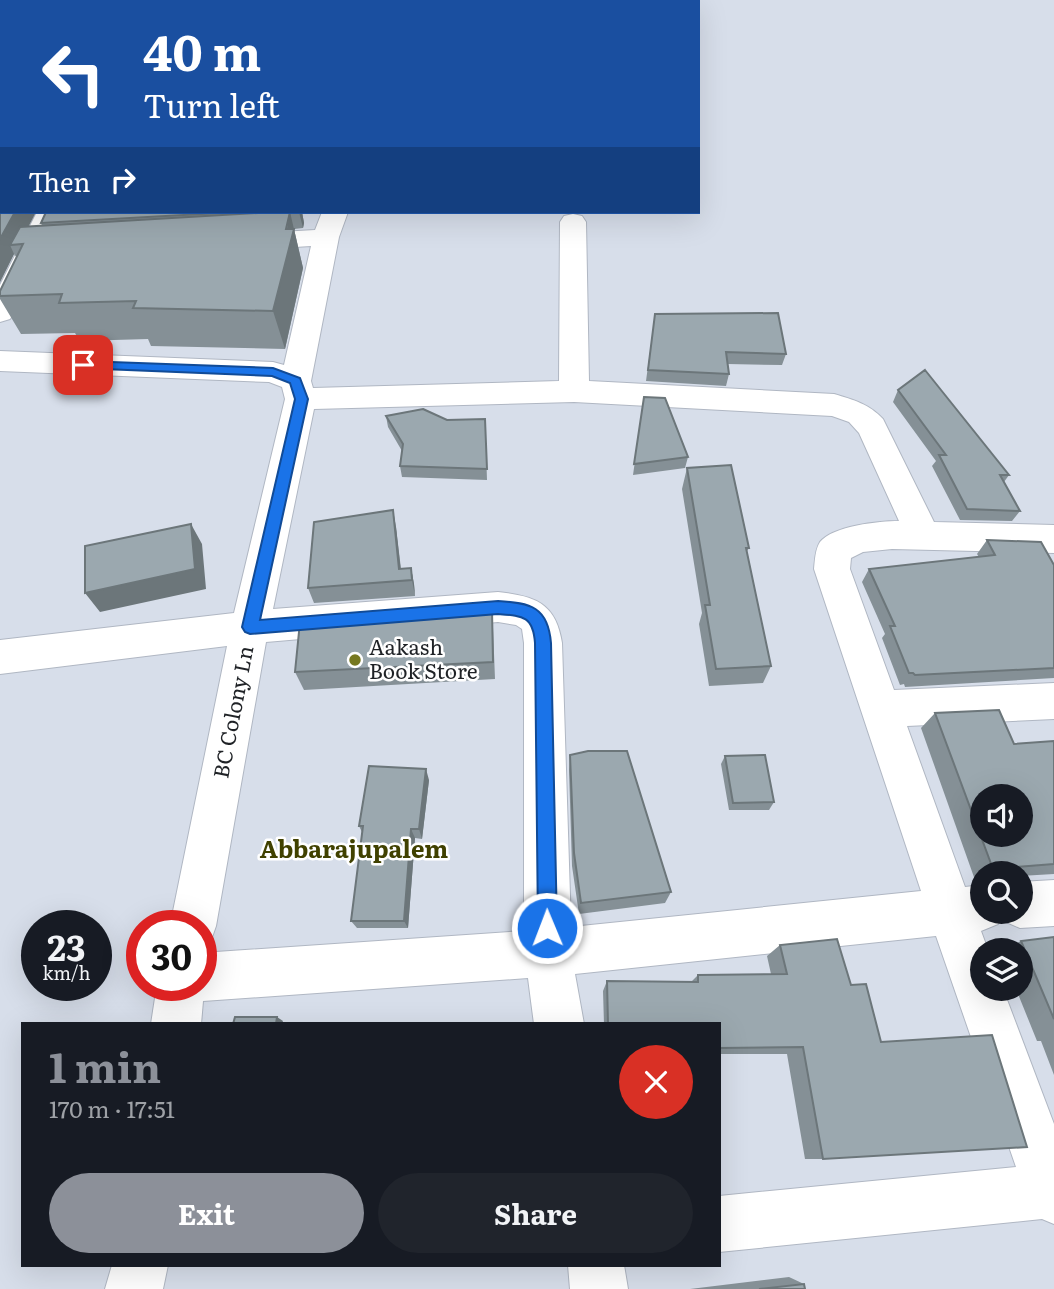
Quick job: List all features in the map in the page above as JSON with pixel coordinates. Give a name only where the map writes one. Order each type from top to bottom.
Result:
[{"type":"street","points":[[0,313],[43,254],[50,214]]},
{"type":"street","points":[[573,222],[574,391]]},
{"type":"street","points":[[219,244],[331,225]]},
{"type":"street","name":"BC Colony Ln","points":[[196,910],[331,225]]},
{"type":"street","points":[[0,361],[273,372],[299,390],[574,391],[834,405],[860,414],[872,427],[923,536]]},
{"type":"street","points":[[721,1224],[1053,1193],[966,909],[882,709],[832,569],[834,550],[857,540],[892,535],[1054,539]]},
{"type":"street","points":[[0,657],[250,627],[498,607],[520,609],[534,615],[542,626],[548,953],[559,1022]]},
{"type":"street","points":[[882,709],[1054,701]]},
{"type":"street","points":[[1033,904],[1054,903]]},
{"type":"street","points":[[217,977],[548,953],[966,909]]},
{"type":"street","points":[[176,1022],[179,1001]]},
{"type":"street","points":[[134,1289],[140,1267]]},
{"type":"street","points":[[596,1267],[599,1289]]},
{"type":"building","points":[[0,214],[14,214],[0,239]]},
{"type":"building","points":[[45,214],[201,214],[41,223]]},
{"type":"building","points":[[241,214],[290,214],[286,229],[294,229],[273,311],[133,308],[136,301],[59,303],[62,294],[0,296],[23,244],[10,245],[20,227]]},
{"type":"building","points":[[778,313],[786,354],[726,352],[729,374],[648,370],[655,314]]},
{"type":"building","points":[[925,370],[1009,475],[1000,475],[1020,511],[967,509],[939,455],[946,455],[898,390]]},
{"type":"building","points":[[644,397],[665,398],[688,457],[634,464]]},
{"type":"building","points":[[423,409],[447,420],[485,419],[487,469],[400,466],[403,444],[386,416]]},
{"type":"building","points":[[731,465],[771,666],[716,669],[705,605],[710,605],[687,468]]},
{"type":"building","points":[[393,510],[399,569],[411,568],[412,580],[308,588],[314,522]]},
{"type":"building","points":[[191,524],[195,569],[85,593],[85,546]]},
{"type":"building","points":[[987,540],[1041,542],[1054,565],[1054,668],[915,675],[909,673],[890,626],[895,626],[869,569],[995,555]]},
{"type":"building","points":[[492,610],[493,662],[295,672],[300,622],[426,612]]},
{"type":"building","points":[[999,710],[1014,744],[1054,741],[1054,864],[1033,866],[1033,861],[990,861],[985,847],[1033,847],[1033,784],[970,784],[970,807],[935,713]]},
{"type":"building","points":[[588,751],[627,751],[671,892],[581,903],[574,853],[570,755]]},
{"type":"building","points":[[765,755],[774,802],[733,803],[725,756]]},
{"type":"building","points":[[369,766],[426,769],[419,829],[411,829],[404,921],[351,921],[363,826],[359,826]]},
{"type":"building","points":[[1054,937],[1054,1019],[1033,969],[1033,940]]},
{"type":"building","points":[[837,939],[851,985],[866,984],[881,1042],[992,1035],[1027,1147],[823,1159],[803,1047],[721,1048],[721,1022],[608,1022],[607,981],[698,982],[698,975],[787,974],[780,945]]},
{"type":"building","points":[[235,1017],[277,1017],[276,1022],[234,1022]]},
{"type":"building","points":[[804,1284],[805,1289],[759,1289]]},
{"type":"place","name":"Aakash Book Store","points":[[355,660]]},
{"type":"district","name":"Abbarajupalem","points":[[354,850]]},
{"type":"route","points":[[83,365],[273,372],[296,381],[302,399],[250,627],[498,607],[520,609],[534,615],[542,626],[543,643],[547,928]]}]
